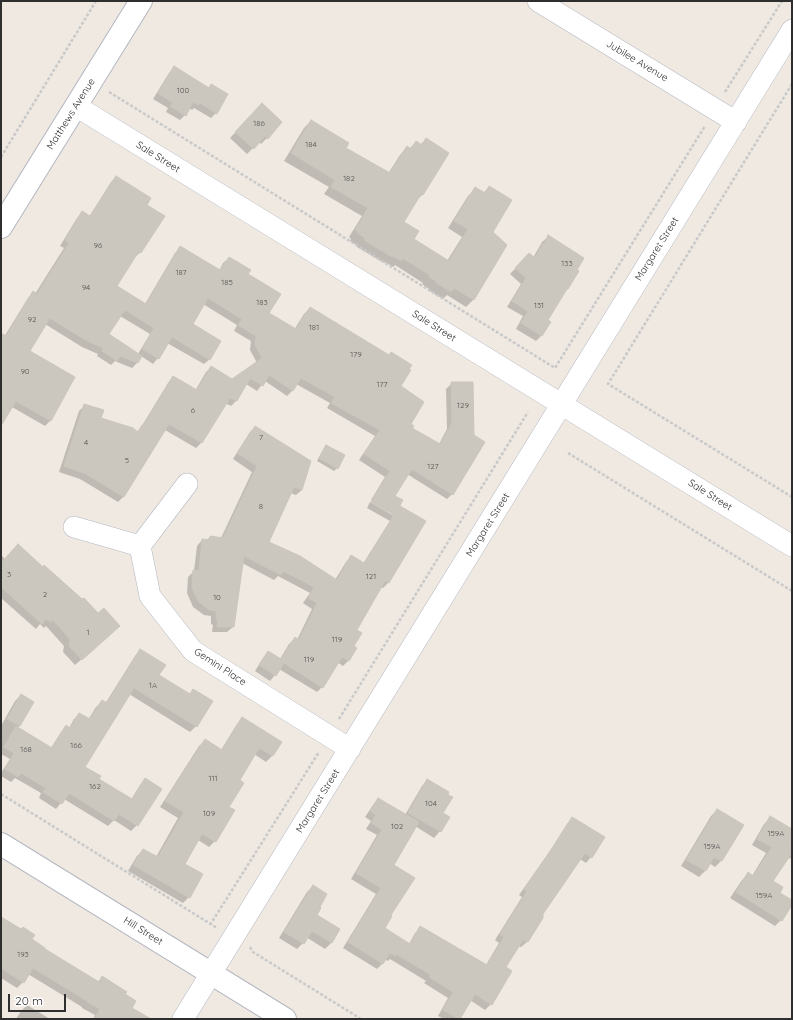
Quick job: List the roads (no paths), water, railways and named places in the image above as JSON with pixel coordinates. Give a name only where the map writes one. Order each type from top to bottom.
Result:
[{"type":"main road","name":"Matthews Avenue","points":[[1,227],[141,1]]},
{"type":"main road","name":"Hill Street","points":[[1,844],[286,1019]]},
{"type":"street","name":"Jubilee Avenue","points":[[538,1],[736,122]]},
{"type":"street","name":"Margaret Street","points":[[183,1019],[792,30]]},
{"type":"street","name":"Sale Street","points":[[76,106],[792,546]]},
{"type":"street","points":[[74,527],[140,546],[187,484]]},
{"type":"street","name":"Gemini Place","points":[[140,546],[150,596],[193,651],[350,749]]}]
